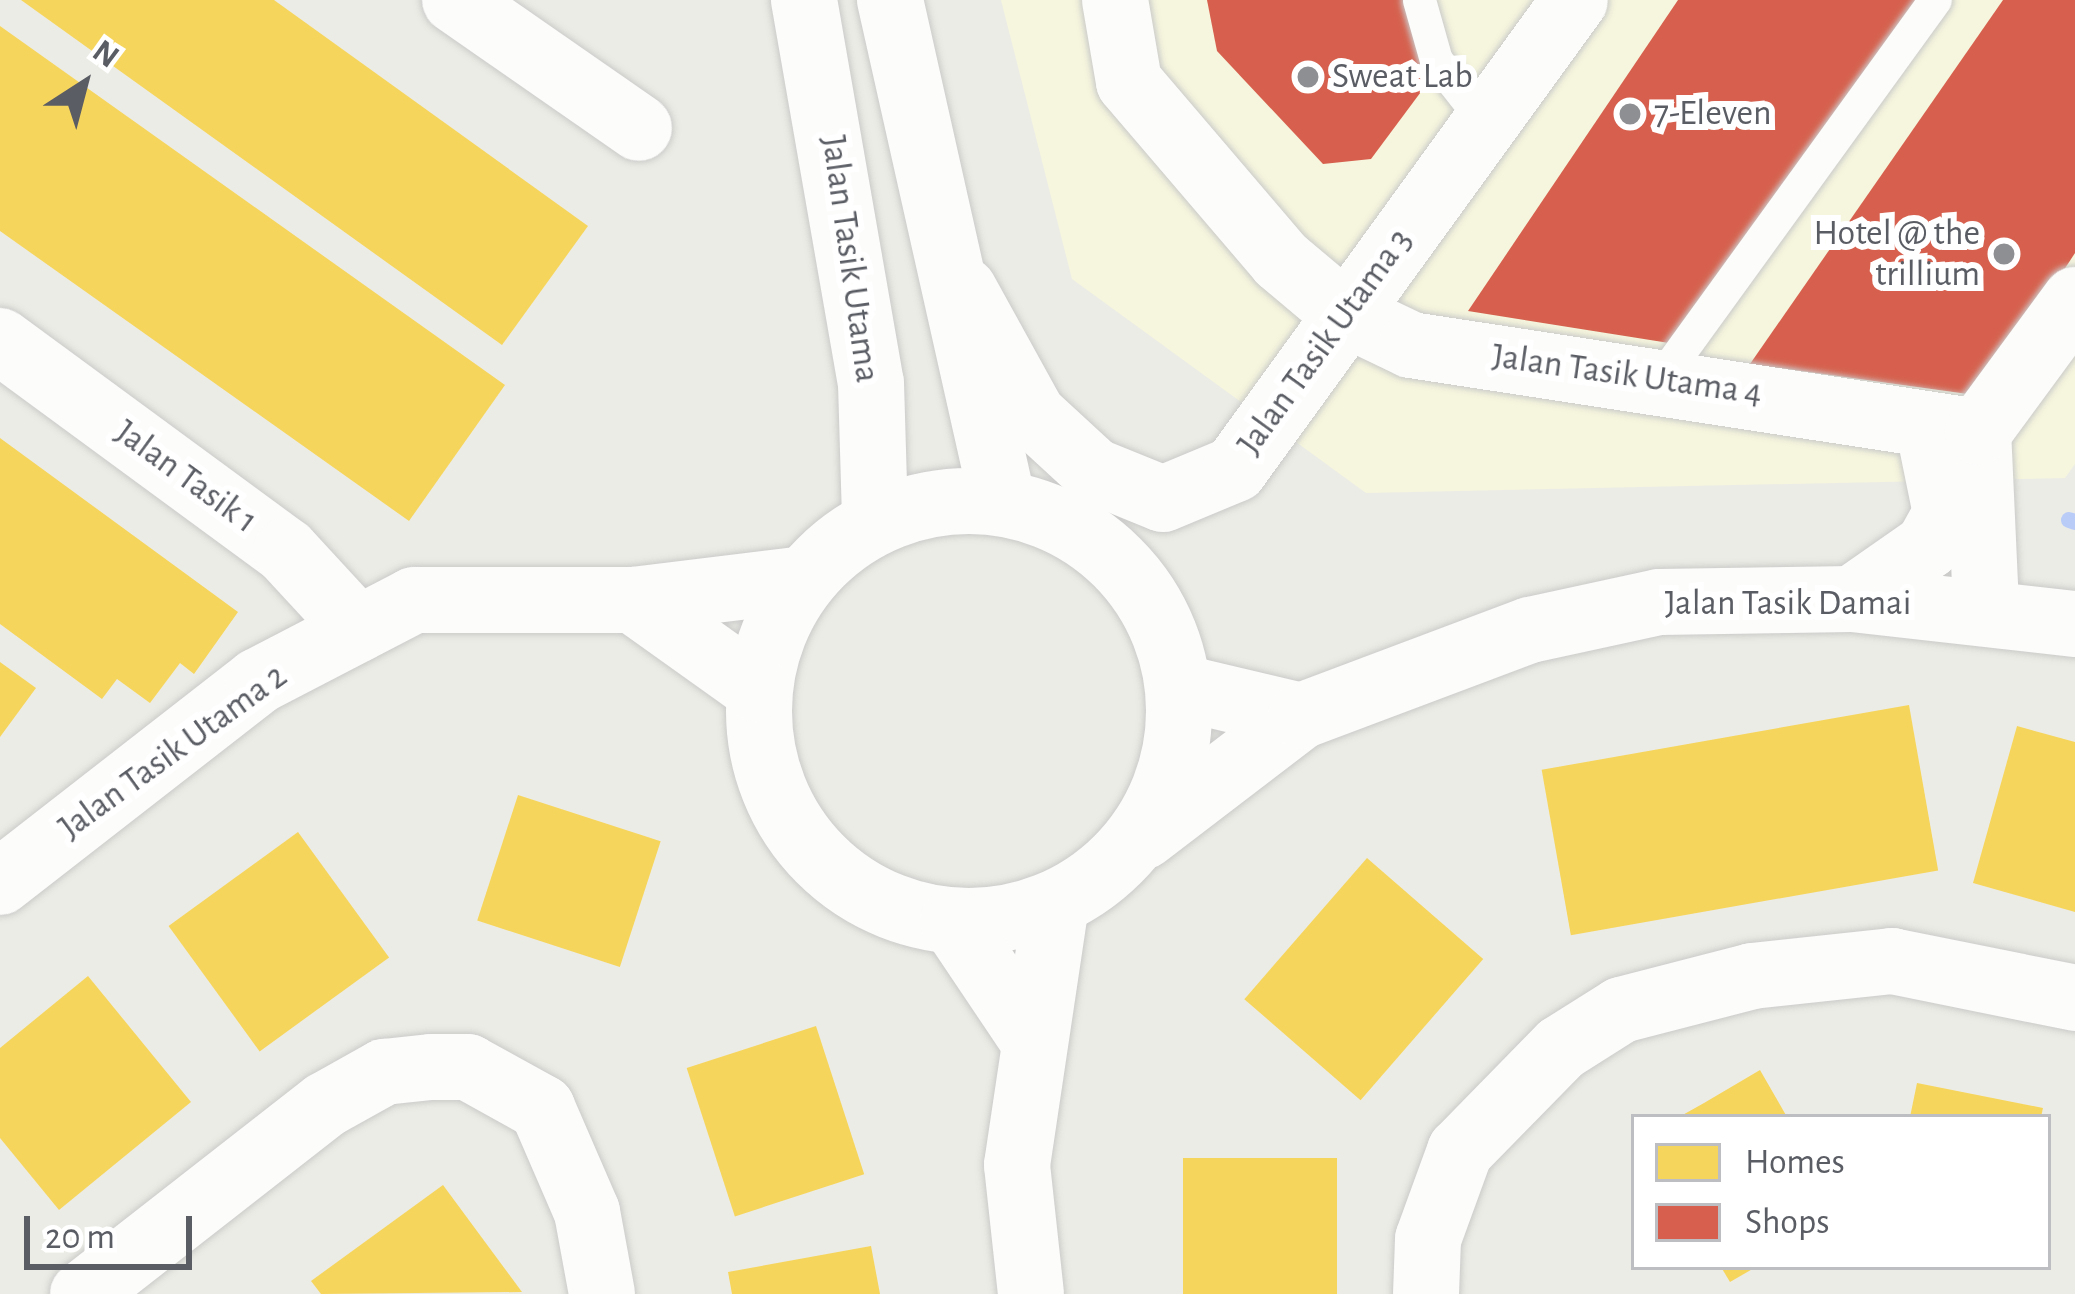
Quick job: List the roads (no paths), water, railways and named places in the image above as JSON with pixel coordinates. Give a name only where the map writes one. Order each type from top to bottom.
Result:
[{"type":"street","points":[[455,0],[639,128]]},
{"type":"street","name":"Jalan Tasik Utama","points":[[804,0],[832,128],[871,382],[875,521]]},
{"type":"street","points":[[890,0],[1003,503]]},
{"type":"street","name":"Jalan Tasik Utama 4","points":[[1115,0],[1130,82],[1281,260],[1344,314],[1411,345],[1661,378],[1947,426]]},
{"type":"street","name":"Jalan Tasik Utama 3","points":[[947,261],[1033,415],[1094,471],[1163,499],[1234,469],[1575,0]]},
{"type":"street","points":[[832,128],[914,115]]},
{"type":"street","points":[[1852,599],[1928,546],[1946,513],[1939,457],[1947,426],[2075,300]]},
{"type":"street","name":"Jalan Tasik 1","points":[[0,341],[286,550],[358,629]]},
{"type":"street","points":[[1947,426],[1986,606]]},
{"type":"street","points":[[938,503],[1003,503],[1067,526],[1121,566],[1160,622],[1178,687],[1172,762],[1131,847],[1056,903],[953,921],[882,901],[807,845],[772,781],[758,689],[772,631],[803,579],[875,521],[938,503]]},
{"type":"street","name":"Jalan Tasik Utama 2","points":[[0,882],[258,681],[415,600],[632,600],[803,579]]},
{"type":"street","name":"Jalan Tasik Damai","points":[[1131,847],[1300,716],[1510,637],[1638,607],[1852,599],[1986,606],[2075,624]]},
{"type":"street","points":[[632,600],[758,689]]},
{"type":"street","points":[[1178,687],[1300,716]]},
{"type":"street","points":[[1031,1294],[1017,1166],[1031,1037],[1056,903]]},
{"type":"street","points":[[953,921],[1031,1037]]},
{"type":"street","points":[[1426,1294],[1428,1239],[1460,1150],[1562,1048],[1621,1010],[1752,976],[1892,961],[2075,998]]},
{"type":"street","points":[[83,1294],[325,1105],[384,1072],[431,1067],[468,1067],[542,1108],[587,1212],[602,1294]]},
{"type":"lane","points":[[1419,0],[1436,60],[1485,122]]},
{"type":"lane","points":[[1661,378],[1935,0]]},
{"type":"waterway","points":[[2069,520],[2075,522]]},
{"type":"place","name":"Sweat Lab","points":[[1308,77]]},
{"type":"place","name":"7-Eleven","points":[[1630,114]]},
{"type":"place","name":"Hotel @ the trillium","points":[[2004,254]]}]
